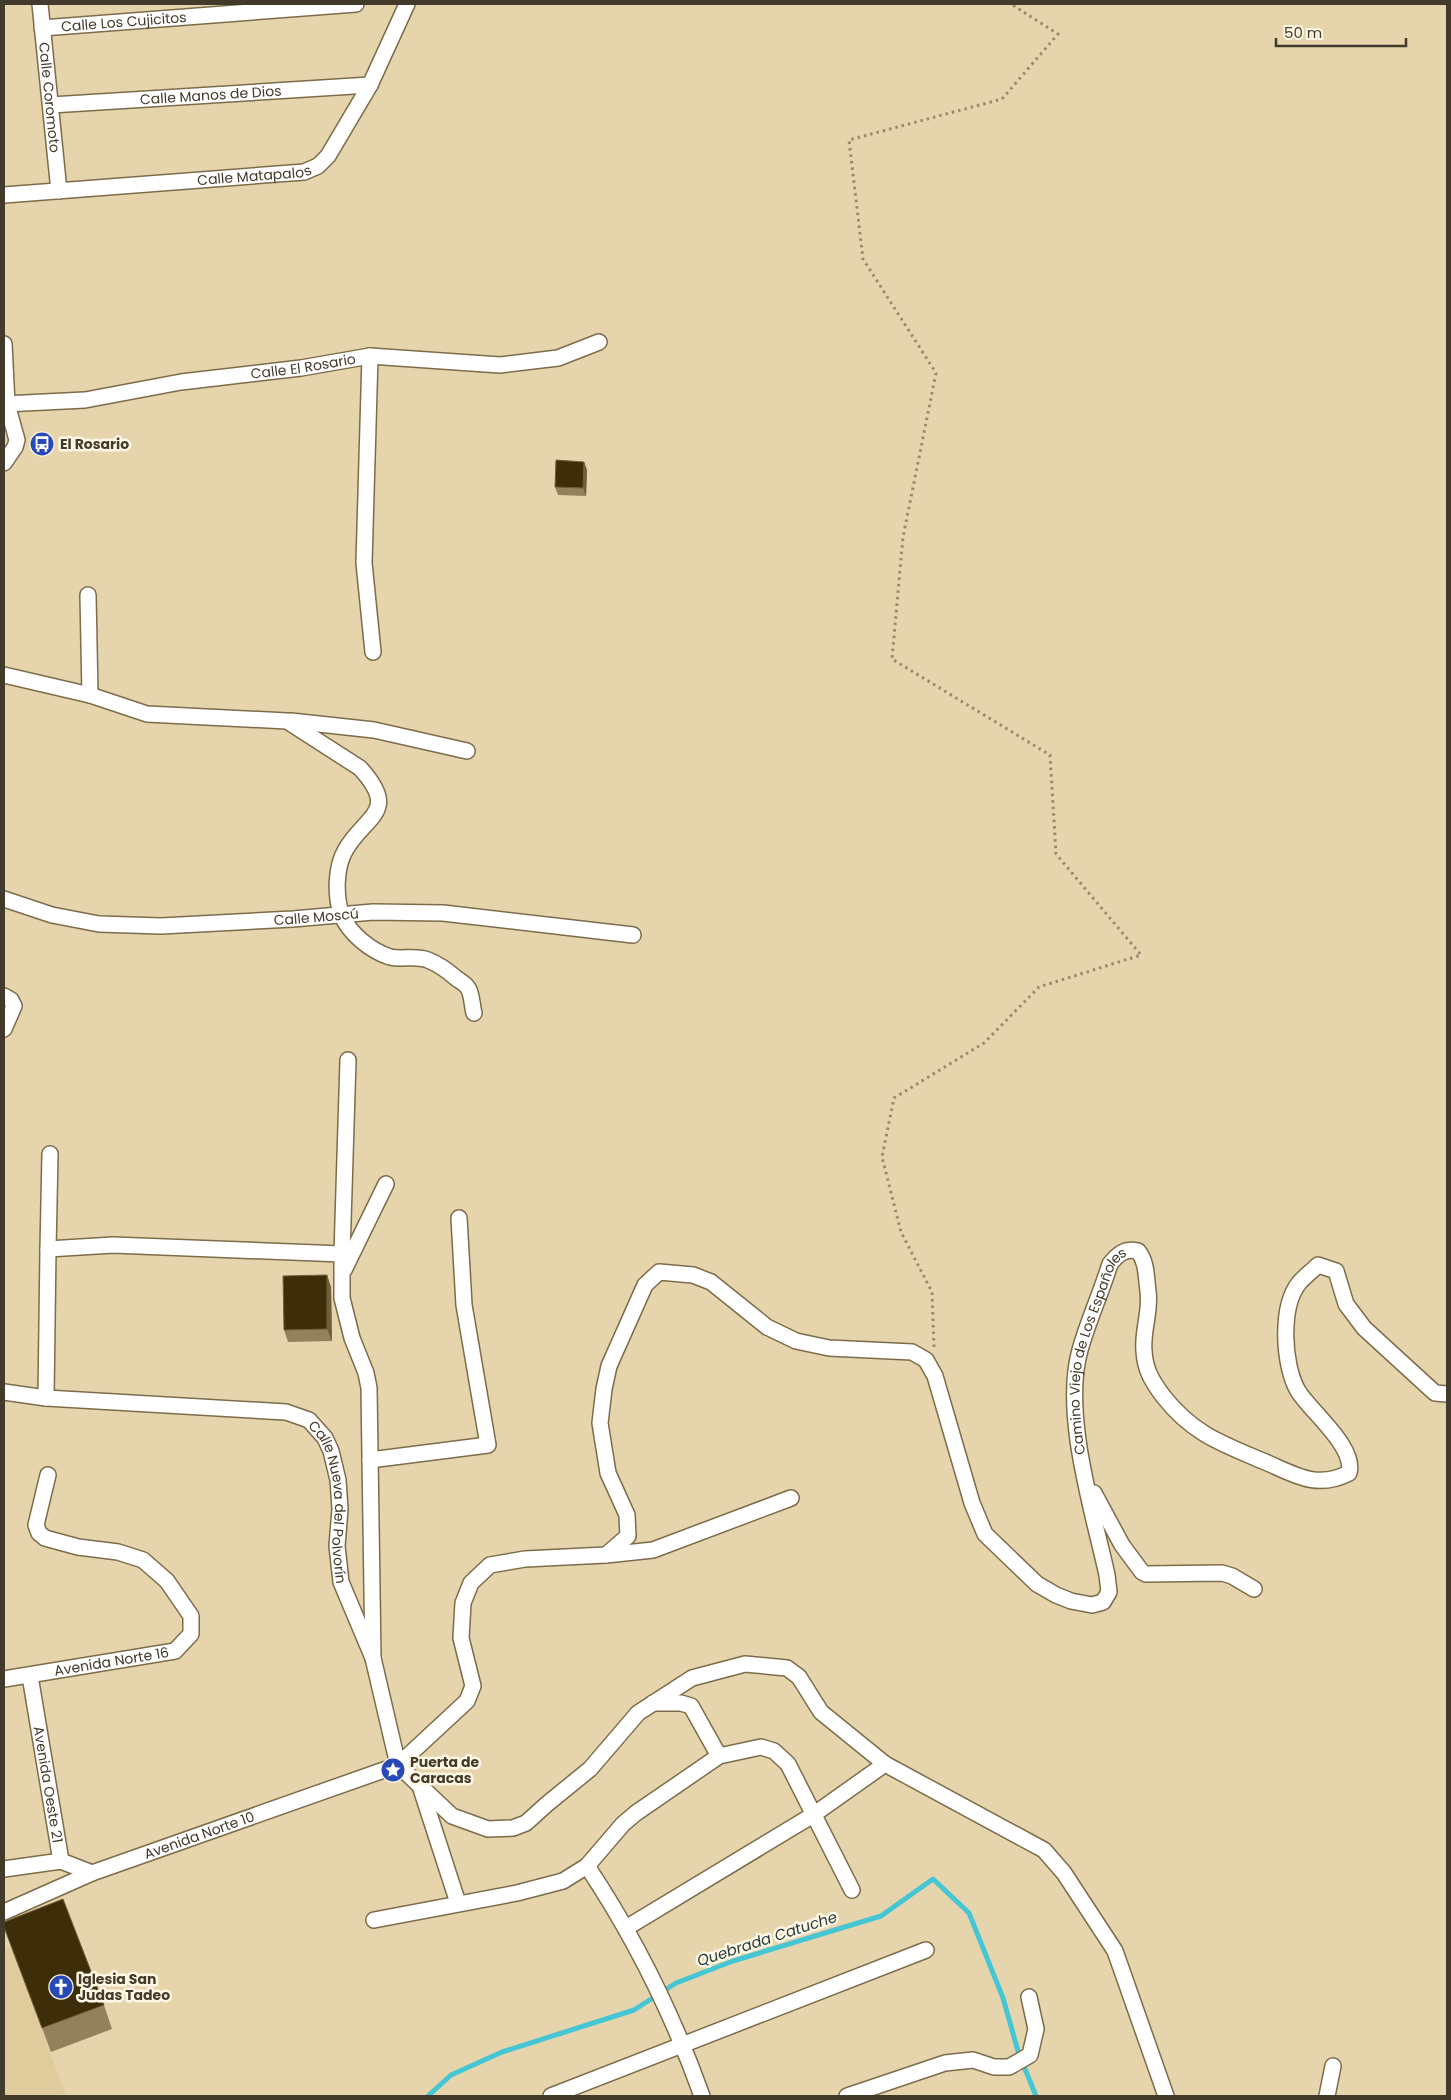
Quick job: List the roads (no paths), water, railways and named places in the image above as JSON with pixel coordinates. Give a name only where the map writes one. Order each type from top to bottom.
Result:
[{"type":"street","name":"Calle Coromoto","points":[[40,4],[59,191]]},
{"type":"street","name":"Calle Los Cujicitos","points":[[42,28],[201,10],[356,4]]},
{"type":"street","name":"Calle Matapalos","points":[[4,195],[304,172],[318,166],[328,156],[370,85],[407,4]]},
{"type":"street","name":"Calle Manos de Dios","points":[[51,105],[370,85]]},
{"type":"street","name":"Calle El Rosario","points":[[5,404],[85,400],[181,382],[301,368],[370,356],[500,365],[558,358],[599,342]]},
{"type":"street","points":[[4,344],[5,404],[17,440],[15,447],[4,464]]},
{"type":"street","points":[[370,356],[364,563],[373,652]]},
{"type":"street","points":[[88,595],[90,695]]},
{"type":"street","points":[[4,675],[90,695],[147,714],[287,721],[374,730],[467,751]]},
{"type":"street","points":[[287,721],[360,768],[372,784],[379,800],[376,815],[346,849],[341,861],[338,879],[342,915],[349,928],[365,943],[390,957],[426,959],[448,971],[468,988],[474,1014]]},
{"type":"street","name":"Calle Moscú","points":[[4,899],[52,915],[99,924],[161,926],[373,912],[443,913],[633,935]]},
{"type":"street","points":[[4,996],[12,1000],[14,1006],[4,1028]]},
{"type":"street","points":[[348,1060],[342,1298],[352,1338],[366,1373],[369,1388],[373,1658]]},
{"type":"street","points":[[46,1398],[50,1154]]},
{"type":"street","points":[[342,1273],[386,1184]]},
{"type":"street","points":[[370,1460],[488,1445],[464,1305],[459,1218]]},
{"type":"street","points":[[48,1249],[113,1245],[342,1254]]},
{"type":"street","name":"Camino Viejo de Los Españoles","points":[[606,1555],[628,1536],[627,1515],[608,1472],[600,1423],[604,1389],[609,1366],[645,1285],[659,1272],[693,1275],[711,1282],[768,1327],[796,1341],[829,1348],[912,1352],[926,1360],[935,1376],[972,1503],[985,1534],[1038,1584],[1071,1601],[1092,1605],[1103,1602],[1109,1592],[1108,1575],[1079,1452],[1074,1386],[1079,1351],[1110,1264],[1118,1254],[1131,1249],[1138,1251],[1143,1257],[1149,1300],[1144,1349],[1150,1379],[1177,1414],[1205,1436],[1312,1481],[1336,1480],[1349,1473],[1351,1465],[1348,1457],[1328,1426],[1298,1391],[1290,1370],[1285,1331],[1290,1301],[1298,1284],[1318,1264],[1336,1271],[1346,1304],[1364,1328],[1435,1393],[1447,1394]]},
{"type":"street","name":"Calle Nueva del Polvorín","points":[[4,1392],[46,1398],[286,1412],[309,1420],[325,1438],[331,1451],[338,1480],[340,1509],[337,1546],[341,1582],[373,1658],[398,1765]]},
{"type":"street","name":"Avenida Norte 16","points":[[4,1679],[175,1651],[191,1634],[191,1616],[167,1580],[143,1560],[118,1552],[78,1547],[44,1538],[39,1533],[36,1525],[48,1475]]},
{"type":"street","points":[[1085,1478],[1122,1545],[1142,1572],[1146,1574],[1222,1573],[1232,1576],[1254,1589]]},
{"type":"street","points":[[791,1498],[653,1550],[606,1555],[525,1559],[490,1565],[471,1583],[463,1603],[461,1638],[473,1686],[467,1701],[398,1765],[452,1816],[488,1829],[514,1828],[526,1823],[590,1769],[638,1713],[692,1678],[745,1664],[787,1668],[799,1677],[821,1712],[885,1764],[1044,1850],[1064,1872],[1115,1951],[1166,2096]]},
{"type":"street","name":"Avenida Oeste 21","points":[[30,1676],[61,1861],[92,1873]]},
{"type":"street","points":[[652,1703],[681,1702],[691,1706],[719,1756]]},
{"type":"street","points":[[374,1920],[517,1893],[563,1881],[588,1866],[622,1824],[719,1756],[760,1747],[774,1751],[788,1764],[852,1890]]},
{"type":"street","points":[[626,1928],[813,1815],[885,1764]]},
{"type":"street","name":"Avenida Norte 10","points":[[4,1912],[92,1873],[398,1765]]},
{"type":"street","points":[[420,1785],[458,1903]]},
{"type":"street","points":[[4,1869],[61,1861]]},
{"type":"street","points":[[588,1866],[626,1928],[667,2010],[683,2045],[702,2096]]},
{"type":"street","points":[[551,2096],[926,1950]]},
{"type":"street","points":[[847,2096],[945,2064],[973,2060],[994,2067],[1010,2066],[1030,2056],[1036,2030],[1029,1997]]},
{"type":"street","points":[[1327,2096],[1333,2066]]},
{"type":"waterway","name":"Quebrada Catuche","points":[[428,2096],[451,2075],[502,2052],[634,2010],[676,1983],[733,1961],[881,1916],[933,1879],[969,1913],[1003,1998],[1018,2051]]},
{"type":"waterway","name":"Quebrada Catuche","points":[[1023,2064],[1036,2096]]},
{"type":"place","name":"El Rosario","points":[[42,444]]},
{"type":"place","name":"Puerta de Caracas","points":[[393,1770]]},
{"type":"place","name":"Iglesia San Judas Tadeo","points":[[61,1987]]}]
